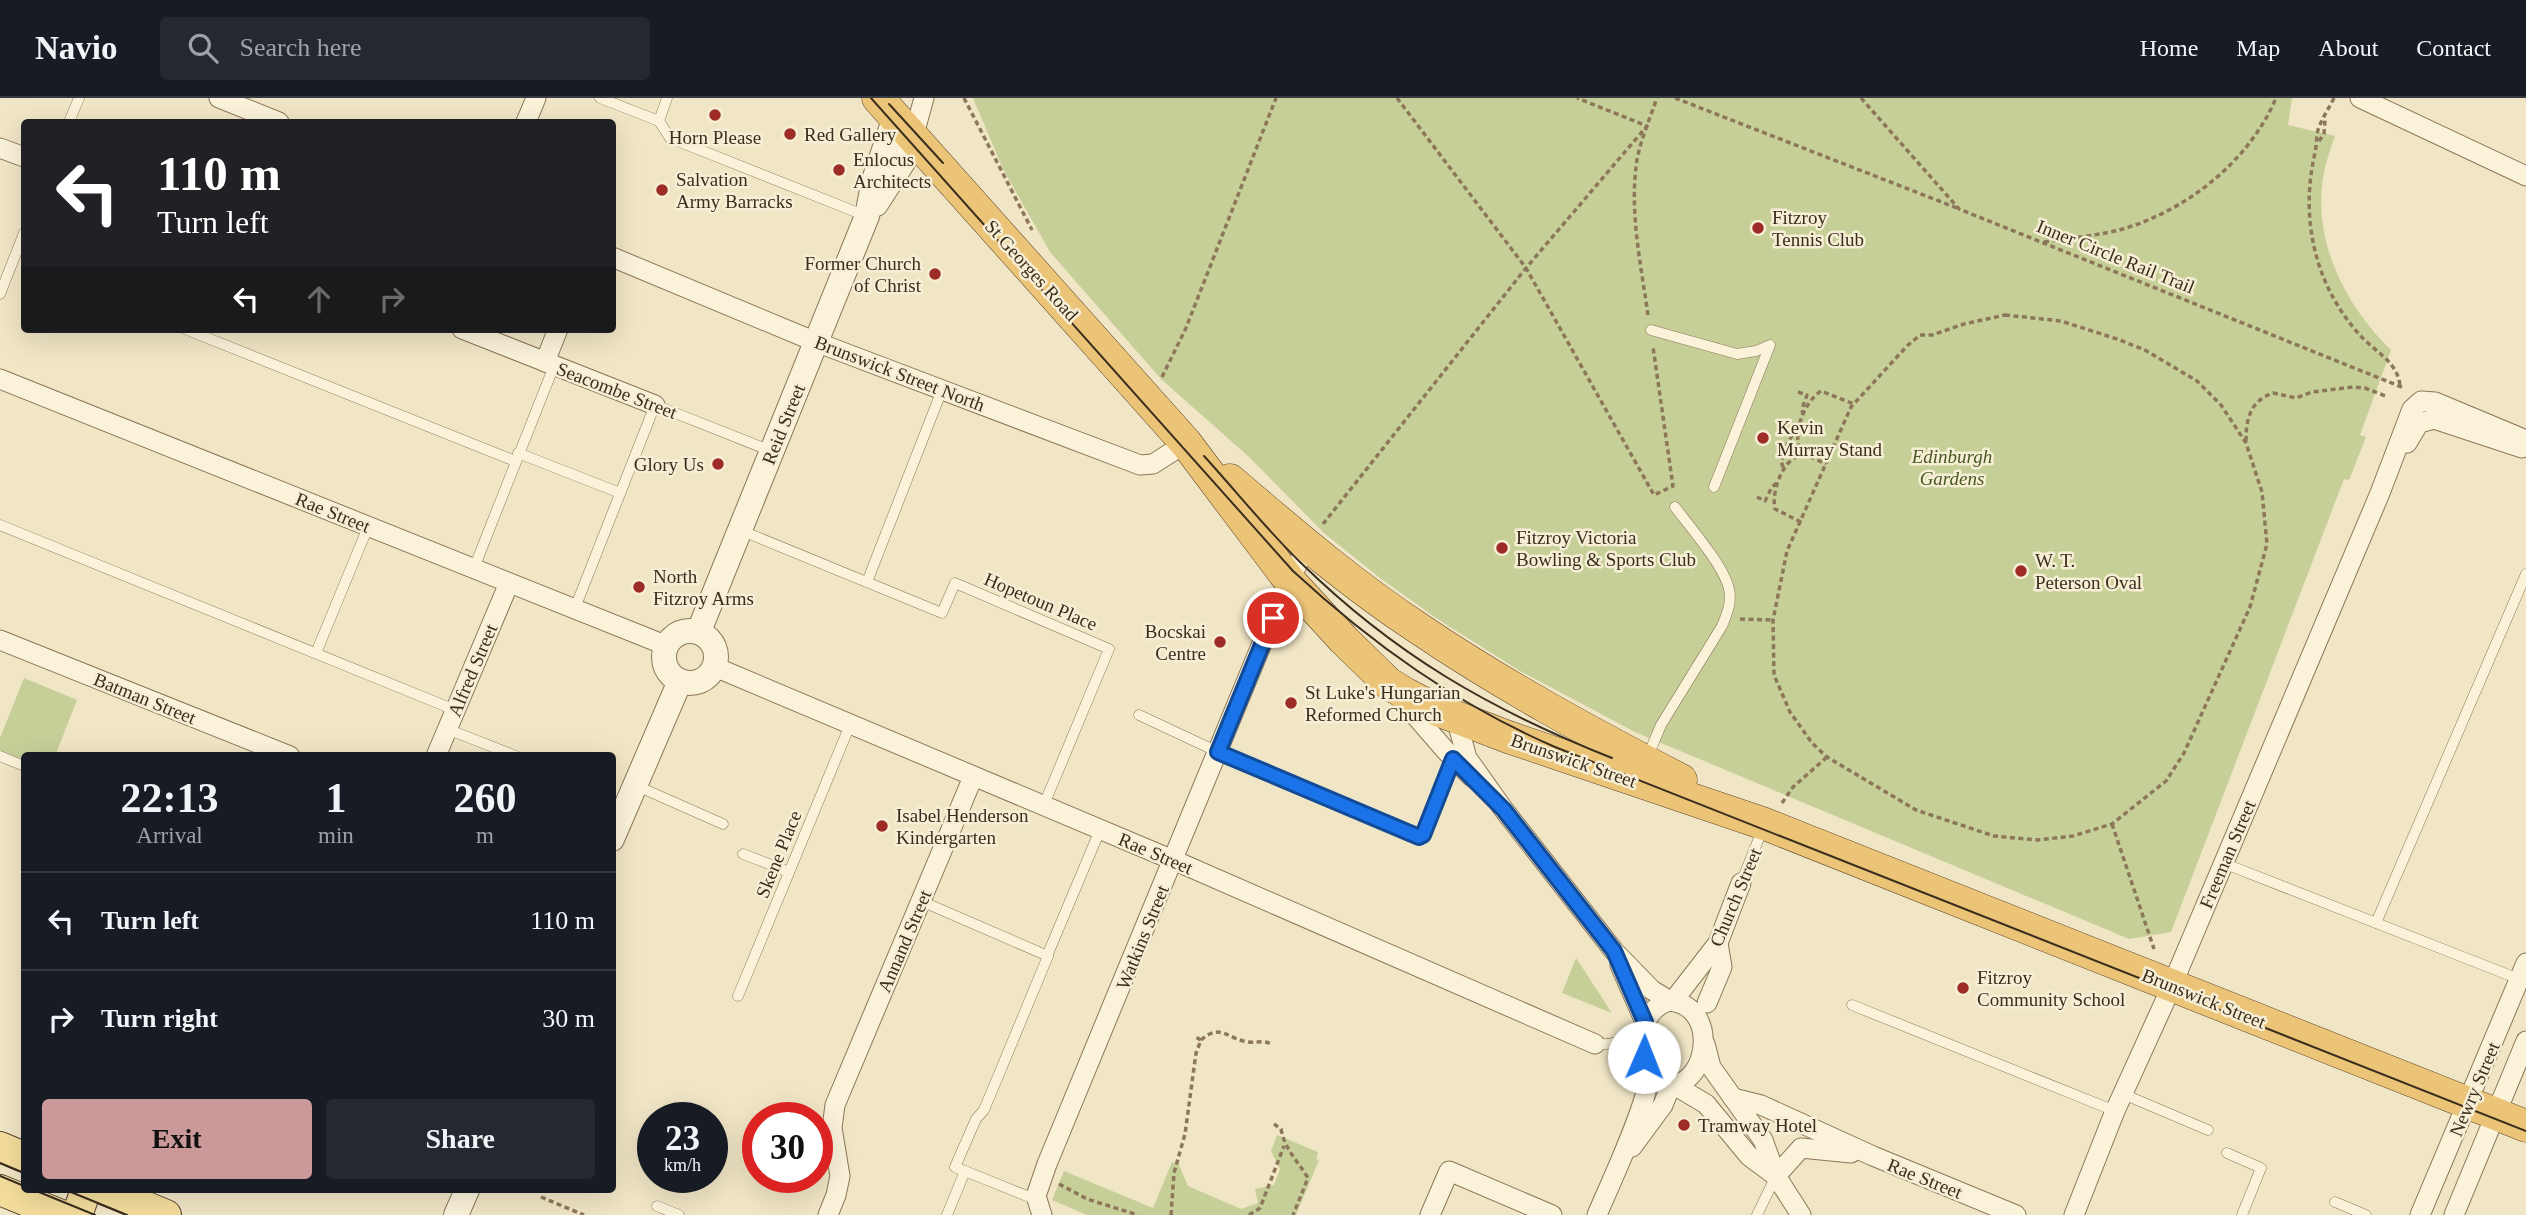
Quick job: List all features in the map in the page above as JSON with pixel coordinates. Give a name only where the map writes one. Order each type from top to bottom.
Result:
[{"type":"highway","name":"St Georges Road","points":[[896,113],[1186,443],[1289,580],[1388,683]]},
{"type":"highway","name":"St Georges Road","points":[[1186,443],[1307,546],[1416,627]]},
{"type":"highway","name":"Brunswick Street","points":[[1416,627],[1520,692],[1646,761],[2171,985],[2526,1126]]},
{"type":"highway","name":"Brunswick Street","points":[[1388,683],[1456,718],[1581,763],[1773,813]]},
{"type":"main road","points":[[0,1147],[21,1156]]},
{"type":"main road","points":[[0,1190],[61,1215]]},
{"type":"main road","points":[[77,1215],[85,1193]]},
{"type":"main road","points":[[112,1193],[166,1215]]},
{"type":"street","points":[[219,98],[272,119]]},
{"type":"street","points":[[527,119],[536,98]]},
{"type":"street","points":[[896,113],[924,98]]},
{"type":"street","points":[[2360,98],[2526,176]]},
{"type":"street","name":"Reid Street","points":[[699,631],[867,216],[905,159],[896,113]]},
{"type":"street","points":[[0,148],[21,157]]},
{"type":"street","name":"Brunswick Street North","points":[[616,259],[816,342],[1140,465],[1153,464],[1186,443]]},
{"type":"street","name":"Seacombe Street","points":[[472,333],[655,405]]},
{"type":"street","points":[[550,364],[557,333]]},
{"type":"street","name":"Rae Street","points":[[0,379],[666,645]]},
{"type":"street","points":[[2423,410],[2440,404],[2526,440]]},
{"type":"street","name":"Freeman Street","points":[[2074,1215],[2119,1102],[2380,493],[2409,416],[2415,405],[2423,410]]},
{"type":"street","points":[[2423,410],[2440,420],[2486,438],[2526,449]]},
{"type":"street","name":"Watkins Street","points":[[1040,1208],[1037,1192],[1047,1164],[1289,580],[1307,546]]},
{"type":"street","name":"Alfred Street","points":[[438,752],[509,583]]},
{"type":"street","points":[[699,631],[713,643],[716,652],[715,667],[702,680],[693,683],[680,681],[672,677],[666,669],[663,660],[666,645],[678,632],[699,631]]},
{"type":"street","name":"Batman Street","points":[[0,640],[280,752]]},
{"type":"street","name":"Rae Street","points":[[715,667],[1173,860],[1595,1044]]},
{"type":"street","points":[[616,830],[680,681]]},
{"type":"street","points":[[1388,683],[1453,759],[1504,810]]},
{"type":"street","points":[[1456,718],[1467,758],[1614,951],[1652,990],[1687,1006],[1695,1014],[1711,1067],[1763,1140],[1776,1176],[1801,1215]]},
{"type":"street","name":"Annand Street","points":[[828,1215],[840,1176],[832,1128],[835,1105],[973,777]]},
{"type":"street","name":"Church Street","points":[[1672,1001],[1718,943],[1741,883]]},
{"type":"street","points":[[1707,1003],[1722,967],[1718,943]]},
{"type":"street","points":[[1614,951],[1645,1024],[1644,1057],[1649,1069],[1658,1081],[1673,1085],[1706,1104],[1749,1156],[1776,1176]]},
{"type":"street","name":"Newry Street","points":[[2454,1215],[2523,971]]},
{"type":"street","points":[[1645,1024],[1654,1009],[1672,1001]]},
{"type":"street","points":[[1619,1164],[1663,1105],[1673,1085],[1688,1077],[1697,1066],[1703,1051],[1703,1040]]},
{"type":"street","name":"Newry Street","points":[[2420,1215],[2482,1109],[2526,1041]]},
{"type":"street","points":[[1597,1215],[1645,1093],[1649,1069]]},
{"type":"street","name":"Rae Street","points":[[1733,1098],[1761,1105],[1873,1156],[2017,1215]]},
{"type":"street","name":"Rae Street","points":[[1776,1176],[1801,1148],[1873,1156]]},
{"type":"street","points":[[1430,1215],[1449,1171],[1552,1215]]},
{"type":"street","points":[[456,1215],[466,1193]]},
{"type":"lane","points":[[70,119],[79,98]]},
{"type":"lane","points":[[600,98],[659,121],[670,138],[867,216]]},
{"type":"lane","points":[[659,121],[667,98]]},
{"type":"lane","points":[[0,294],[21,241]]},
{"type":"lane","points":[[14,260],[21,264]]},
{"type":"lane","points":[[1651,330],[1737,354],[1756,351],[1770,345],[1714,487]]},
{"type":"lane","points":[[195,333],[517,457],[620,493]]},
{"type":"lane","points":[[474,568],[550,364]]},
{"type":"lane","points":[[866,582],[942,390]]},
{"type":"lane","points":[[575,608],[655,405]]},
{"type":"lane","name":"Seacombe Street","points":[[655,405],[772,451]]},
{"type":"lane","points":[[1646,761],[1661,725],[1729,609],[1730,590],[1723,574],[1675,507]]},
{"type":"lane","points":[[0,525],[455,710]]},
{"type":"lane","points":[[316,653],[368,527]]},
{"type":"lane","name":"Hopetoun Place","points":[[740,530],[942,613],[955,583],[1110,649],[1043,807]]},
{"type":"lane","points":[[2376,923],[2526,574]]},
{"type":"lane","points":[[1139,715],[1218,752],[1419,837],[1423,835],[1453,759]]},
{"type":"lane","name":"Skene Place","points":[[738,996],[850,725]]},
{"type":"lane","points":[[447,729],[506,752]]},
{"type":"lane","points":[[0,756],[21,765]]},
{"type":"lane","points":[[635,785],[723,824]]},
{"type":"lane","name":"Church Street","points":[[1741,883],[1773,813]]},
{"type":"lane","points":[[1040,1208],[956,1167],[976,1119],[984,1110],[1100,830]]},
{"type":"lane","points":[[743,854],[789,872]]},
{"type":"lane","points":[[2223,863],[2376,923],[2523,971]]},
{"type":"lane","points":[[920,901],[1047,956]]},
{"type":"lane","points":[[1852,1005],[2119,1102],[2208,1130]]},
{"type":"lane","points":[[1595,1044],[1609,1044],[1626,1039],[1645,1024]]},
{"type":"lane","points":[[2227,1153],[2261,1168],[2242,1215]]},
{"type":"lane","points":[[947,1215],[965,1171]]},
{"type":"lane","points":[[1757,1215],[1776,1176]]},
{"type":"lane","points":[[2334,1202],[2365,1215]]},
{"type":"lane","points":[[657,1206],[679,1215]]},
{"type":"path","points":[[964,98],[1033,231]]},
{"type":"path","points":[[1147,399],[1161,379],[1186,328],[1276,98]]},
{"type":"path","points":[[1397,98],[1527,268],[1654,495],[1673,485],[1639,251],[1634,194],[1637,159],[1657,98]]},
{"type":"path","points":[[1577,98],[1647,126]]},
{"type":"path","points":[[1675,98],[1959,209]]},
{"type":"path","name":"Inner Circle Rail Trail","points":[[1861,98],[1959,209],[2400,386],[2395,368],[2351,326],[2331,294],[2313,244],[2308,210],[2310,179],[2320,124],[2334,98]]},
{"type":"path","points":[[2042,242],[2118,230],[2165,214],[2208,184],[2232,162],[2258,132],[2276,98]]},
{"type":"path","points":[[1307,546],[1527,268],[1647,126]]},
{"type":"path","points":[[2005,315],[2061,321],[2145,350],[2197,381],[2221,405],[2246,443],[2262,492],[2267,544],[2250,607],[2184,753],[2166,781],[2112,824],[2073,836],[2038,839],[1994,836],[1924,815],[1827,757],[1812,743],[1790,712],[1774,675],[1773,620],[1787,551],[1854,404],[1907,345],[1920,335],[1933,335],[1964,324],[2005,315]]},
{"type":"path","points":[[2246,443],[2246,426],[2253,406],[2273,393],[2295,398],[2353,387],[2365,388],[2388,397]]},
{"type":"path","points":[[1826,464],[1803,456],[1797,447],[1799,427],[1808,406],[1821,391],[1854,404]]},
{"type":"path","points":[[1798,392],[1807,395],[1802,409],[1803,417]]},
{"type":"path","points":[[1784,471],[1781,461],[1793,433],[1799,427]]},
{"type":"path","points":[[1778,443],[1786,447]]},
{"type":"path","points":[[1801,522],[1775,509],[1773,502],[1774,493],[1789,461],[1803,456]]},
{"type":"path","points":[[1757,497],[1765,500],[1779,481]]},
{"type":"path","points":[[1725,619],[1773,620]]},
{"type":"path","points":[[1773,813],[1793,787],[1827,757]]},
{"type":"path","points":[[2112,824],[2154,949]]},
{"type":"path","points":[[1171,1215],[1174,1173],[1185,1133],[1196,1053],[1201,1040],[1219,1031],[1247,1042],[1265,1041],[1271,1044]]},
{"type":"path","points":[[1194,1036],[1201,1040]]},
{"type":"path","points":[[1595,1044],[1618,1066],[1638,1075],[1649,1069]]},
{"type":"path","points":[[1249,1215],[1259,1208],[1284,1146],[1282,1129],[1274,1124]]},
{"type":"path","points":[[1284,1146],[1308,1178],[1293,1215]]},
{"type":"path","points":[[1056,1182],[1087,1199],[1139,1215]]},
{"type":"path","points":[[541,1197],[584,1215]]},
{"type":"green space","name":"Edinburgh Gardens","points":[[973,98],[2292,98],[2288,125],[2335,136],[2324,173],[2321,202],[2328,249],[2336,272],[2360,314],[2391,350],[2360,435],[2366,437],[2349,480],[2344,479],[2171,932],[2129,939],[1635,732],[1520,671],[1439,620],[1380,578],[1324,533],[1248,456],[1161,379],[1050,252],[1003,169]]},
{"type":"green space","points":[[24,678],[77,700],[57,752],[21,752],[21,759],[0,750],[0,738]]},
{"type":"green space","points":[[1576,958],[1612,1013],[1562,993]]},
{"type":"green space","points":[[1277,1135],[1318,1152],[1316,1159],[1319,1160],[1296,1215],[1087,1215],[1052,1200],[1064,1171],[1153,1208],[1172,1162],[1179,1165],[1188,1186],[1241,1209],[1258,1203],[1255,1189],[1274,1185],[1280,1169],[1271,1151]]},
{"type":"tram line","points":[[871,98],[1293,571],[1353,623],[1449,692],[1555,747],[2526,1131]]},
{"type":"tram line","points":[[889,104],[943,163]]},
{"type":"tram line","points":[[1204,456],[1287,549],[1336,595],[1408,652],[1484,699],[1612,758]]},
{"type":"tram line","points":[[0,1163],[21,1172]]},
{"type":"tram line","points":[[0,1176],[21,1185]]},
{"type":"tram line","points":[[41,1193],[95,1215]]},
{"type":"tram line","points":[[73,1193],[127,1215]]},
{"type":"place","name":"Horn Please","points":[[715,115]]},
{"type":"place","name":"Red Gallery","points":[[790,134]]},
{"type":"place","name":"Enlocus Architects","points":[[839,170]]},
{"type":"place","name":"Salvation Army Barracks","points":[[662,190]]},
{"type":"place","name":"Fitzroy Tennis Club","points":[[1758,228]]},
{"type":"place","name":"Former Church of Christ","points":[[935,274]]},
{"type":"place","name":"Kevin Murray Stand","points":[[1763,438]]},
{"type":"place","name":"Glory Us","points":[[718,464]]},
{"type":"place","name":"Fitzroy Victoria Bowling & Sports Club","points":[[1502,548]]},
{"type":"place","name":"W. T. Peterson Oval","points":[[2021,571]]},
{"type":"place","name":"North Fitzroy Arms","points":[[639,587]]},
{"type":"place","name":"Bocskai Centre","points":[[1220,642]]},
{"type":"place","name":"St Luke's Hungarian Reformed Church","points":[[1291,703]]},
{"type":"place","name":"Isabel Henderson Kindergarten","points":[[882,826]]},
{"type":"place","name":"Fitzroy Community School","points":[[1963,988]]},
{"type":"place","name":"Tramway Hotel","points":[[1684,1125]]},
{"type":"route","points":[[1273,618],[1218,752],[1419,837],[1423,835],[1453,759],[1504,810],[1614,951],[1645,1022],[1644,1057]]}]
